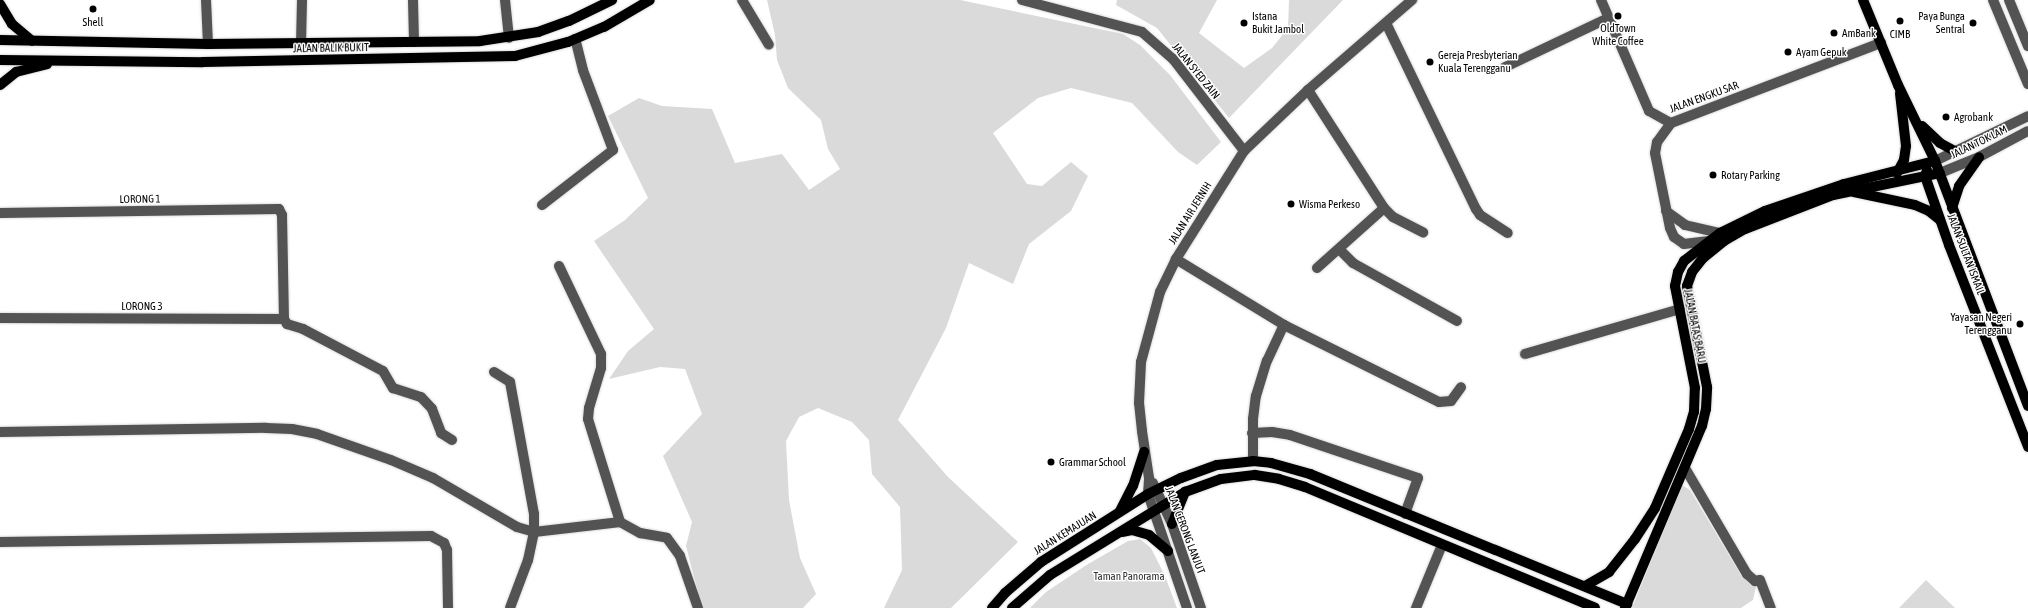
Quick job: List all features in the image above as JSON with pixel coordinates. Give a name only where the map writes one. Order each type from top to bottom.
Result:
[{"type":"main road","name":"JALAN BALIK BUKIT","points":[[0,40],[208,44],[300,44],[414,42],[509,38],[538,32],[563,23],[612,0]]},
{"type":"main road","name":"JALAN BALIK BUKIT","points":[[0,60],[203,62],[480,58],[515,56],[575,39],[604,27],[650,0]]},
{"type":"main road","name":"JALAN SULTAN ISMAIL","points":[[1863,0],[1898,85],[1919,123],[1935,161],[2028,406]]},
{"type":"main road","points":[[0,4],[12,24],[32,41]]},
{"type":"main road","points":[[0,85],[16,72],[60,60]]},
{"type":"main road","points":[[1890,182],[1900,170],[1906,146],[1898,85]]},
{"type":"main road","points":[[1919,123],[1940,143],[1956,152]]},
{"type":"main road","points":[[1952,208],[1959,186],[1980,158]]},
{"type":"main road","points":[[1925,176],[1927,169],[1935,161]]},
{"type":"main road","name":"JALAN BATAS BARU","points":[[1585,586],[1609,572],[1636,539],[1655,508],[1689,429],[1694,412],[1695,388],[1675,286],[1678,272],[1690,254],[1720,233],[1765,211],[1844,184],[1935,161]]},
{"type":"main road","name":"JALAN BATAS BARU","points":[[1626,606],[1685,468],[1702,426],[1706,409],[1707,387],[1687,286],[1692,272],[1703,258],[1724,241],[1745,230],[1833,195],[1890,182],[1940,174]]},
{"type":"main road","name":"JALAN SULTAN ISMAIL","points":[[1925,176],[1941,222],[2028,447]]},
{"type":"main road","points":[[1850,191],[1915,204],[1929,211],[1941,222]]},
{"type":"main road","points":[[1118,514],[1133,486],[1144,452]]},
{"type":"main road","name":"JALAN KEMAJUAN","points":[[992,608],[1005,593],[1041,562],[1148,494],[1217,465],[1253,461],[1271,463],[1310,474],[1404,514],[1585,586],[1626,606]]},
{"type":"main road","points":[[1012,608],[1050,574],[1120,532],[1154,509],[1185,492],[1221,479],[1255,476],[1279,479],[1442,545],[1581,604],[1595,608]]},
{"type":"main road","points":[[1172,524],[1185,492]]},
{"type":"main road","points":[[1120,532],[1140,531],[1158,540],[1168,551]]},
{"type":"street","points":[[206,0],[208,44]]},
{"type":"street","points":[[300,44],[302,0]]},
{"type":"street","points":[[413,0],[414,42]]},
{"type":"street","points":[[505,0],[509,38]]},
{"type":"street","points":[[742,0],[769,45]]},
{"type":"street","name":"JALAN SYED ZAIN","points":[[1022,0],[1142,32],[1173,59],[1244,151]]},
{"type":"street","name":"JALAN AIR JERNIH","points":[[1149,478],[1144,452],[1139,403],[1143,350],[1160,292],[1176,259],[1244,151],[1308,90],[1412,0]]},
{"type":"street","name":"JALAN ENGKU SAR","points":[[1601,0],[1649,111],[1671,123],[1881,42]]},
{"type":"street","points":[[1993,0],[2028,84]]},
{"type":"street","points":[[2009,0],[2028,46]]},
{"type":"street","points":[[1505,66],[1608,18]]},
{"type":"street","points":[[1386,23],[1476,208],[1486,219],[1508,233]]},
{"type":"street","points":[[542,205],[613,150],[585,77],[575,39]]},
{"type":"street","points":[[1308,90],[1384,208],[1393,218],[1423,232]]},
{"type":"street","name":"JALAN TOK LAM","points":[[1935,161],[2028,116]]},
{"type":"street","points":[[1671,123],[1657,142],[1655,153],[1664,209],[1670,228],[1678,242],[1684,244],[1707,241]]},
{"type":"street","name":"JALAN TOK LAM","points":[[1940,174],[1980,158],[2028,131]]},
{"type":"street","points":[[1317,268],[1384,208]]},
{"type":"street","name":"LORONG 1","points":[[0,213],[279,209],[282,215],[284,319]]},
{"type":"street","points":[[1664,209],[1685,225],[1720,233]]},
{"type":"street","points":[[1339,249],[1353,263],[1457,321]]},
{"type":"street","points":[[1176,259],[1284,325],[1439,402],[1451,401],[1461,387]]},
{"type":"street","points":[[559,266],[601,354],[601,368],[589,408],[588,419],[620,522]]},
{"type":"street","points":[[1525,354],[1680,309]]},
{"type":"street","name":"LORONG 3","points":[[0,318],[284,319]]},
{"type":"street","points":[[284,319],[291,327],[304,330],[383,371],[393,388],[421,397],[432,409],[441,433],[452,440]]},
{"type":"street","points":[[1253,461],[1252,433],[1256,396],[1267,361],[1284,325]]},
{"type":"street","points":[[494,372],[510,382],[532,495],[534,532],[528,560],[510,608]]},
{"type":"street","points":[[0,432],[292,429],[316,434],[391,460],[433,478],[517,527],[534,532],[620,522],[640,533],[667,538],[675,545],[698,608]]},
{"type":"street","points":[[1252,433],[1272,432],[1290,435],[1418,478],[1404,514]]},
{"type":"street","points":[[1685,468],[1747,574],[1756,581],[1760,580],[1772,608]]},
{"type":"street","name":"JALAN CERONG LANJUT","points":[[1149,478],[1158,489],[1172,524],[1201,608]]},
{"type":"street","name":"JALAN CERONG LANJUT","points":[[1149,478],[1148,494],[1187,608]]},
{"type":"street","points":[[0,542],[431,536],[444,543],[447,550],[448,608]]},
{"type":"street","points":[[1416,608],[1442,545]]},
{"type":"green space","points":[[767,0],[960,0],[1123,34],[1140,45],[1170,75],[1221,142],[1197,165],[1178,152],[1132,103],[1071,88],[1038,98],[993,133],[1027,184],[1042,186],[1071,162],[1088,176],[1071,211],[1029,244],[1013,284],[969,263],[946,328],[898,420],[948,477],[1018,542],[951,608],[884,608],[902,570],[900,507],[872,474],[869,440],[852,422],[818,408],[799,417],[786,441],[789,500],[800,558],[816,594],[803,608],[702,608],[686,546],[692,522],[663,456],[702,414],[685,369],[660,367],[609,379],[628,351],[654,329],[594,241],[625,220],[648,198],[608,116],[639,98],[662,106],[712,109],[735,163],[782,154],[809,190],[840,169],[828,149],[821,120],[788,88],[777,60],[775,35]]},
{"type":"green space","points":[[1117,0],[1217,0],[1199,33],[1244,68],[1272,48],[1288,28],[1289,0],[1343,0],[1229,118],[1157,28],[1116,5]]},
{"type":"green space","points":[[1682,485],[1690,490],[1742,577],[1756,586],[1753,600],[1741,608],[1632,608]]},
{"type":"green space","name":"Taman Panorama","points":[[1140,539],[1151,548],[1165,576],[1177,608],[1030,608],[1046,592],[1088,564],[1128,541]]},
{"type":"green space","points":[[1926,580],[1955,608],[1899,608]]},
{"type":"place","name":"Shell","points":[[93,9]]},
{"type":"place","name":"OldTown White Coffee","points":[[1618,16]]},
{"type":"place","name":"CIMB","points":[[1900,21]]},
{"type":"place","name":"Istana Bukit Jambol","points":[[1244,23]]},
{"type":"place","name":"Paya Bunga Sentral","points":[[1973,23]]},
{"type":"place","name":"AmBank","points":[[1834,33]]},
{"type":"place","name":"Ayam Gepuk","points":[[1788,52]]},
{"type":"place","name":"Gereja Presbyterian Kuala Terengganu","points":[[1430,62]]},
{"type":"place","name":"Agrobank","points":[[1946,117]]},
{"type":"place","name":"Rotary Parking","points":[[1713,175]]},
{"type":"place","name":"Wisma Perkeso","points":[[1291,204]]},
{"type":"place","name":"Yayasan Negeri Terengganu","points":[[2020,324]]},
{"type":"place","name":"Grammar School","points":[[1051,462]]}]
